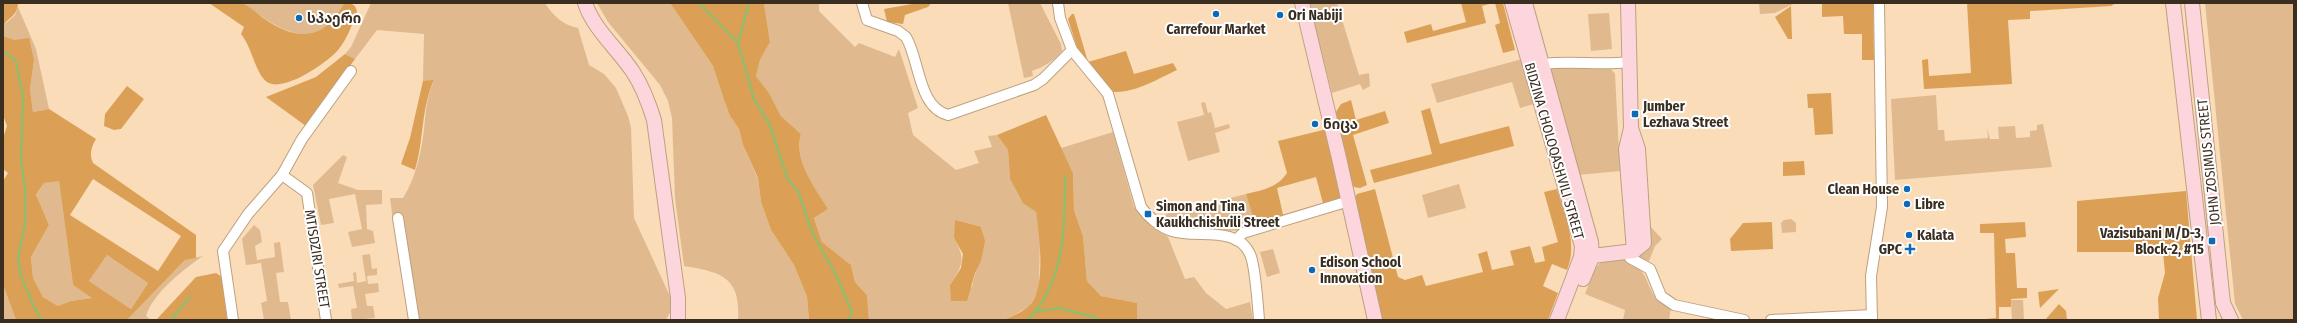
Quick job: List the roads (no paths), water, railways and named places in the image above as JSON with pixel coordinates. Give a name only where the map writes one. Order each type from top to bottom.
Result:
[{"type":"street","points":[[585,3],[599,29],[633,72],[652,115],[678,298],[678,320]]},
{"type":"street","points":[[862,3],[867,20],[898,31],[906,37],[929,103],[940,113],[948,115],[1034,85],[1043,80],[1072,50]]},
{"type":"street","points":[[1058,3],[1060,18],[1072,50],[1108,94],[1141,207],[1147,215],[1172,231],[1192,234],[1228,236],[1244,245],[1251,254],[1259,320]]},
{"type":"street","points":[[1302,3],[1349,201],[1375,320]]},
{"type":"street","name":"BIDZINA CHOLOQASHVILI STREET","points":[[1512,3],[1540,71]]},
{"type":"street","name":"BIDZINA CHOLOQASHVILI STREET","points":[[1525,3],[1553,126],[1567,177],[1591,242],[1567,320]]},
{"type":"street","points":[[1628,3],[1631,128],[1626,149],[1631,252],[1630,258],[1650,270],[1661,296],[1674,305],[1744,320]]},
{"type":"street","points":[[1771,320],[1872,318],[1871,276],[1882,207],[1879,3]]},
{"type":"street","name":"JOHN ZOSIMUS STREET","points":[[2173,3],[2208,307],[2215,320]]},
{"type":"street","name":"JOHN ZOSIMUS STREET","points":[[2192,3],[2223,303],[2231,320]]},
{"type":"street","points":[[1540,71],[1555,63],[1613,64],[1629,62]]},
{"type":"street","points":[[233,320],[223,252],[248,214],[282,175],[302,139],[351,71]]},
{"type":"street","name":"MTISDZIRI STREET","points":[[282,175],[303,188],[308,198],[326,320]]},
{"type":"street","points":[[1236,240],[1242,233],[1349,201]]},
{"type":"street","points":[[398,218],[414,320]]},
{"type":"street","points":[[1586,257],[1631,252]]},
{"type":"street","name":"BIDZINA CHOLOQASHVILI STREET","points":[[1557,320],[1586,257]]},
{"type":"street","points":[[2208,307],[2215,298],[2222,293]]},
{"type":"waterway","points":[[699,3],[738,43],[754,99],[770,125],[788,180],[798,191],[813,234],[835,273],[852,312],[849,320]]},
{"type":"waterway","points":[[738,43],[749,3]]},
{"type":"waterway","points":[[3,51],[16,61],[23,98],[21,160],[25,187],[25,224],[18,257],[21,276],[35,309],[42,320]]},
{"type":"waterway","points":[[1028,320],[1040,305],[1056,271],[1063,234],[1065,176]]},
{"type":"waterway","points":[[171,320],[190,297]]},
{"type":"waterway","points":[[1035,312],[1059,308],[1097,318]]},
{"type":"place","name":"Carrefour Market","points":[[1216,14]]},
{"type":"place","name":"Ori Nabiji","points":[[1280,15]]},
{"type":"place","name":"სპაერი","points":[[299,18]]},
{"type":"place","name":"Jumber Lezhava Street","points":[[1635,114]]},
{"type":"place","name":"ნიცა","points":[[1315,124]]},
{"type":"place","name":"Clean House","points":[[1907,189]]},
{"type":"place","name":"Libre","points":[[1907,204]]},
{"type":"place","name":"Simon and Tina Kaukhchishvili Street","points":[[1148,214]]},
{"type":"place","name":"Kalata","points":[[1909,235]]},
{"type":"place","name":"Vazisubani M/D-3, Block-2, #15","points":[[2212,241]]},
{"type":"place","name":"GPC","points":[[1910,249]]},
{"type":"place","name":"Edison School Innovation","points":[[1312,270]]}]
